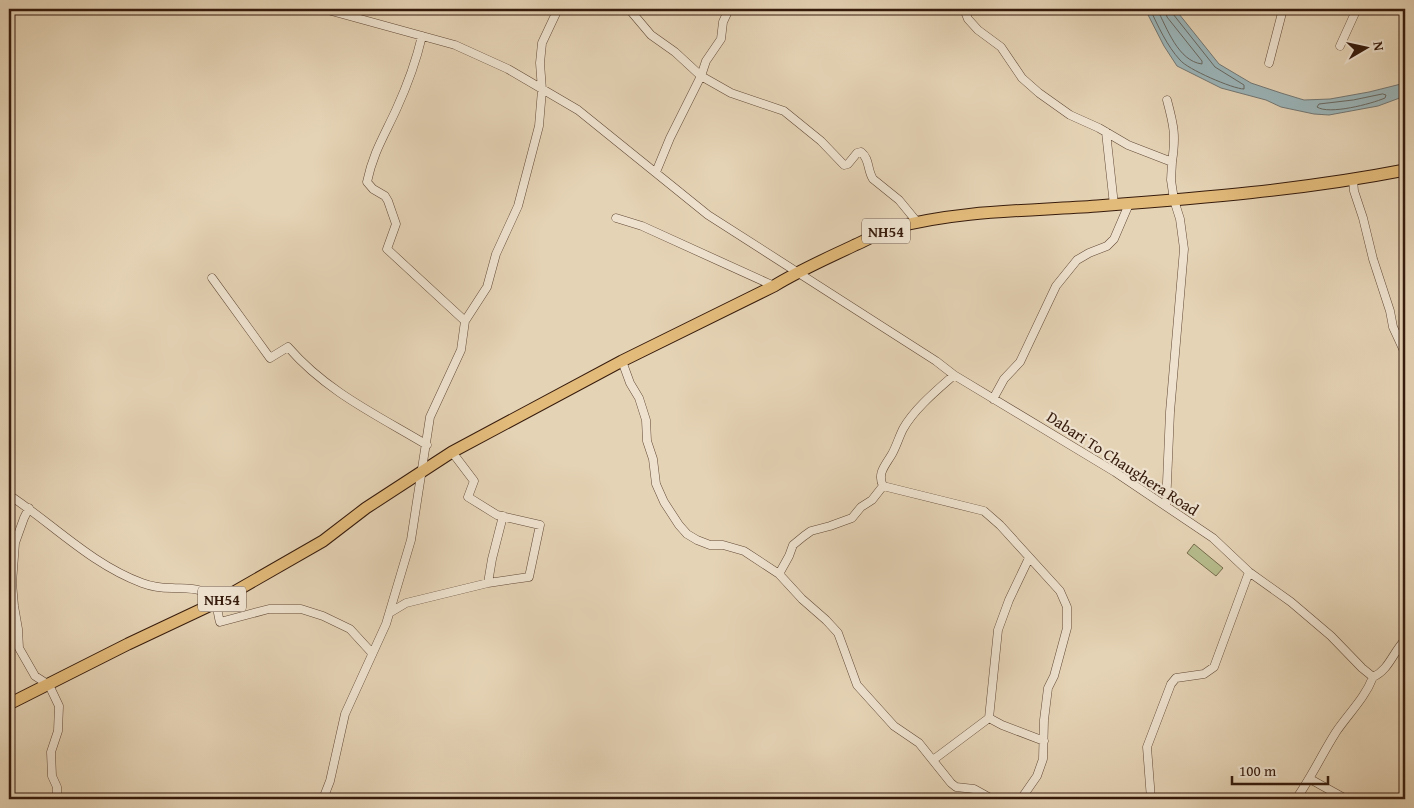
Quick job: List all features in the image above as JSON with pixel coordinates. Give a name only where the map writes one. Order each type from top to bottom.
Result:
[{"type":"main road","name":"NH54","points":[[9,704],[136,640],[215,603],[317,545],[366,508],[452,452],[622,361],[774,286],[796,273],[892,228],[991,213],[1270,192],[1353,180],[1405,170]]},
{"type":"street","name":"Dabari To Chaughera Road","points":[[324,9],[355,13],[455,45],[508,69],[578,110],[708,215],[936,361],[954,375],[1115,472],[1213,538],[1249,572],[1290,602],[1331,636],[1362,668],[1373,676]]},
{"type":"street","points":[[323,799],[330,781],[345,714],[391,612],[412,540],[430,417],[461,350],[464,321],[487,287],[496,254],[518,206],[539,126],[542,90],[540,63],[542,43],[558,9]]},
{"type":"street","points":[[629,9],[651,35],[675,52],[701,76],[730,93],[784,112],[821,141],[839,162],[844,165],[848,164],[857,153],[861,152],[866,156],[873,179],[899,200],[918,223]]},
{"type":"street","points":[[656,172],[706,62],[721,39],[723,22],[729,9]]},
{"type":"street","points":[[964,9],[968,19],[978,30],[1001,46],[1022,78],[1039,93],[1070,115],[1128,145],[1172,162]]},
{"type":"street","points":[[1269,63],[1283,9]]},
{"type":"street","points":[[1340,46],[1355,13],[1353,9]]},
{"type":"street","points":[[422,36],[415,63],[404,92],[371,163],[367,182],[373,189],[385,196],[396,224],[387,249],[464,321]]},
{"type":"street","points":[[1166,100],[1174,125],[1175,140],[1170,180],[1180,220],[1184,249],[1170,412],[1166,506]]},
{"type":"street","points":[[1106,132],[1114,205]]},
{"type":"street","points":[[1353,180],[1354,191],[1364,218],[1373,259],[1390,311],[1393,327],[1405,353]]},
{"type":"street","points":[[993,399],[1004,379],[1020,362],[1056,286],[1077,260],[1107,246],[1114,239],[1129,204]]},
{"type":"street","points":[[616,218],[642,226],[774,286]]},
{"type":"street","points":[[212,278],[270,358],[288,347],[301,363],[321,380],[348,399],[427,446]]},
{"type":"street","points":[[622,361],[630,383],[639,398],[646,420],[647,441],[653,459],[656,484],[664,502],[679,526],[697,540],[710,545],[723,545],[744,551],[779,574],[838,633],[857,684],[894,726],[919,744],[950,783],[956,787],[974,789],[992,799]]},
{"type":"street","points":[[954,375],[934,392],[904,428],[893,453],[881,471],[880,480],[883,486],[984,511],[1000,525],[1060,591],[1067,608],[1067,628],[1054,676],[1048,688],[1042,759],[1037,776],[1022,799]]},
{"type":"street","points":[[391,612],[406,602],[488,583],[529,577],[540,525],[497,515],[468,497],[474,481],[452,452]]},
{"type":"street","points":[[779,574],[793,545],[811,531],[852,518],[861,507],[872,500],[883,486]]},
{"type":"street","points":[[9,495],[86,552],[125,576],[144,584],[170,588],[188,587],[204,591],[215,603],[220,622],[269,609],[301,609],[324,616],[350,629],[372,652]]},
{"type":"street","points":[[29,508],[15,543],[12,583],[14,606],[19,648],[36,676],[49,685],[59,706],[58,731],[51,752],[52,776],[57,795],[55,799]]},
{"type":"street","points":[[488,583],[503,516]]},
{"type":"street","points":[[933,760],[989,718],[998,630],[1009,600],[1029,558]]},
{"type":"street","points":[[1151,799],[1147,747],[1171,684],[1176,678],[1204,674],[1214,667],[1249,572]]},
{"type":"street","points":[[1296,799],[1336,732],[1368,690],[1373,676],[1382,673],[1405,640]]},
{"type":"street","points":[[989,718],[1044,741]]},
{"type":"street","points":[[1310,778],[1346,799]]},
{"type":"green space","points":[[1194,544],[1223,568],[1216,576],[1187,553]]},
{"type":"water","points":[[1145,9],[1175,9],[1219,64],[1251,83],[1304,100],[1330,99],[1405,83],[1405,96],[1378,106],[1329,115],[1281,107],[1266,100],[1221,88],[1177,66],[1164,46]]}]
